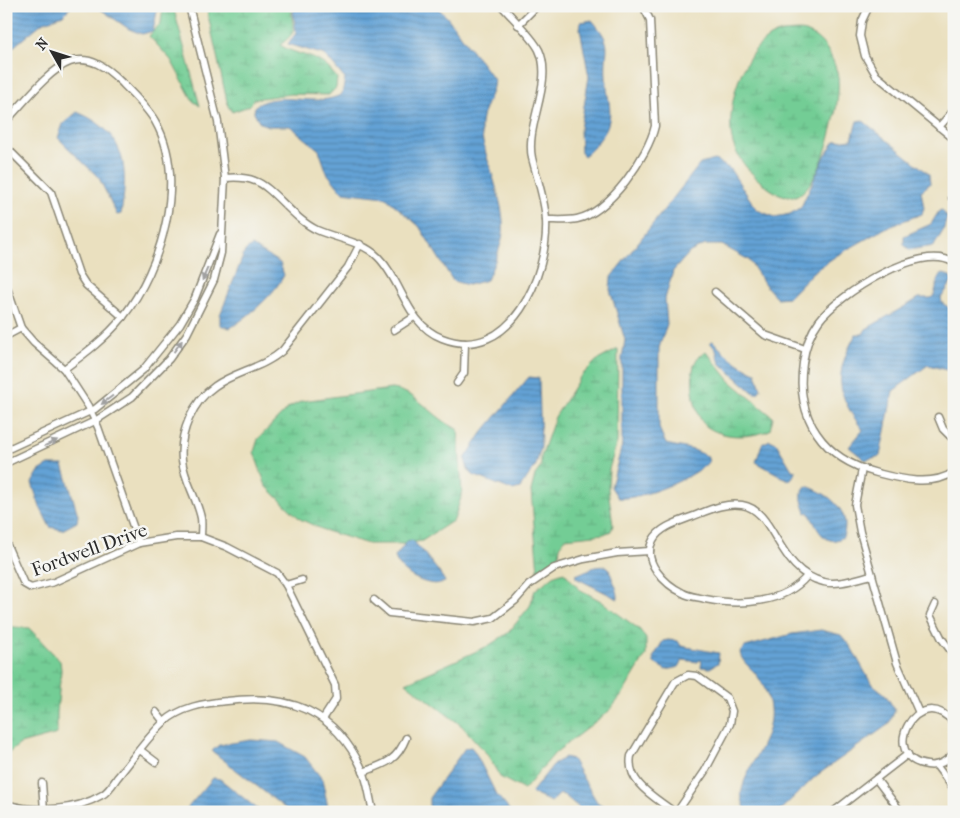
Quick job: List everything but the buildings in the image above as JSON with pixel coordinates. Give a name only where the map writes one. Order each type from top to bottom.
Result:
[{"type":"street","points":[[6,462],[95,421],[132,397],[169,359],[187,334],[214,280],[221,253],[226,178],[218,122],[189,6]]},
{"type":"street","points":[[226,178],[243,177],[258,181],[302,221],[316,229],[360,244],[377,255],[388,268],[414,317],[428,330],[442,338],[465,343],[481,340],[501,332],[518,314],[536,282],[540,268],[546,220],[531,152],[534,119],[543,78],[539,50],[502,6]]},
{"type":"street","points":[[518,26],[537,6]]},
{"type":"street","points":[[546,220],[579,219],[601,208],[640,161],[652,140],[655,126],[650,20],[642,6]]},
{"type":"street","points":[[869,6],[862,21],[860,36],[869,62],[876,75],[954,139]]},
{"type":"street","points":[[6,121],[54,72],[70,62],[90,61],[102,65],[112,73],[141,102],[154,120],[164,141],[168,161],[168,210],[153,267],[123,317],[97,345],[64,369]]},
{"type":"street","points":[[940,127],[954,110]]},
{"type":"street","points":[[6,147],[51,192],[79,274],[86,285],[123,317]]},
{"type":"street","points":[[6,450],[90,412],[124,388],[143,370],[180,324],[195,298],[222,228]]},
{"type":"street","points":[[201,537],[201,518],[182,460],[184,431],[194,407],[212,387],[233,374],[271,361],[282,351],[348,267],[360,244]]},
{"type":"street","points":[[953,260],[926,258],[903,263],[854,290],[830,308],[818,322],[805,349],[800,384],[803,407],[827,446],[842,459],[862,469],[893,478],[924,481],[947,476],[954,472]]},
{"type":"street","points":[[6,285],[20,328],[64,369],[95,421],[139,543]]},
{"type":"street","points":[[715,292],[765,335],[805,349]]},
{"type":"street","points":[[394,330],[414,317]]},
{"type":"street","points":[[6,336],[20,328]]},
{"type":"street","points":[[457,383],[464,373],[465,343]]},
{"type":"street","points":[[938,417],[943,429],[954,440]]},
{"type":"street","points":[[862,469],[855,505],[860,532],[897,663],[919,713]]},
{"type":"street","points":[[807,576],[789,593],[759,601],[716,601],[685,594],[666,582],[654,567],[650,551],[652,541],[661,531],[725,504],[743,505],[761,515],[790,563],[807,576],[825,583],[872,575]]},
{"type":"street","name":"Fordwell Drive","points":[[6,543],[24,584],[30,588],[54,582],[139,543],[176,537],[201,537],[227,547],[277,573],[286,585],[335,685],[336,699],[323,719]]},
{"type":"street","points":[[374,600],[389,613],[474,622],[493,618],[515,601],[529,585],[554,568],[584,559],[617,553],[650,551]]},
{"type":"street","points":[[286,585],[302,580]]},
{"type":"street","points":[[935,604],[930,615],[942,638],[954,655]]},
{"type":"street","points":[[688,675],[697,676],[727,698],[732,711],[730,724],[705,771],[676,812],[635,780],[629,767],[631,756],[675,682],[688,675]]},
{"type":"street","points":[[6,804],[20,808],[44,810],[84,803],[104,794],[164,722],[184,710],[200,705],[244,698],[284,700],[323,719],[342,738],[363,772],[373,812]]},
{"type":"street","points":[[156,712],[164,722]]},
{"type":"street","points":[[952,758],[936,765],[920,763],[908,754],[905,746],[904,731],[919,713],[938,712],[954,723]]},
{"type":"street","points":[[363,772],[386,763],[400,753],[406,738]]},
{"type":"street","points":[[140,750],[156,762]]},
{"type":"street","points":[[832,812],[908,754]]},
{"type":"street","points":[[936,765],[954,789]]},
{"type":"street","points":[[876,779],[901,812]]},
{"type":"street","points":[[42,783],[44,810]]},
{"type":"green space","points":[[163,6],[173,6],[200,106],[193,101],[171,60],[149,36],[161,23]]},
{"type":"green space","points":[[206,6],[292,6],[293,32],[280,45],[323,64],[337,78],[336,88],[329,95],[291,94],[254,99],[249,106],[232,112],[228,106]]},
{"type":"green space","points":[[803,31],[817,38],[826,48],[832,59],[837,72],[838,84],[834,120],[822,160],[805,190],[795,196],[781,195],[750,172],[737,153],[731,132],[731,118],[736,87],[749,58],[770,37],[783,32]]},
{"type":"green space","points":[[618,349],[617,442],[609,469],[608,489],[613,525],[611,531],[604,534],[565,538],[560,547],[558,561],[538,571],[531,491],[535,475],[541,467],[541,457],[555,417],[580,377],[596,361]]},
{"type":"green space","points":[[706,351],[730,381],[773,417],[770,430],[754,435],[737,436],[720,433],[706,426],[698,414],[692,377],[696,361]]},
{"type":"green space","points":[[391,389],[409,395],[458,429],[462,494],[454,520],[422,541],[405,544],[368,544],[326,531],[300,519],[266,486],[254,452],[258,439],[288,408],[302,401]]},
{"type":"green space","points":[[564,572],[579,589],[601,601],[640,630],[646,639],[646,655],[622,695],[609,711],[555,753],[524,790],[500,777],[487,754],[462,726],[406,683],[488,646],[508,633],[530,606],[535,590],[555,575]]},
{"type":"green space","points":[[6,621],[13,627],[29,628],[60,661],[61,670],[57,734],[20,744],[6,755]]},
{"type":"water","points":[[6,6],[71,7],[63,15],[42,23],[6,53]]},
{"type":"water","points":[[96,6],[158,6],[153,31],[142,34],[129,29]]},
{"type":"water","points":[[296,6],[436,6],[447,17],[494,80],[482,118],[481,131],[501,209],[503,233],[499,251],[487,280],[468,285],[453,281],[419,226],[385,197],[342,192],[327,173],[319,150],[290,126],[269,126],[260,123],[254,112],[255,106],[265,101],[275,99],[321,100],[342,94],[345,79],[325,55],[288,44],[296,33],[293,12]]},
{"type":"water","points":[[592,20],[604,36],[607,47],[606,77],[610,116],[605,131],[595,146],[584,156],[581,153],[580,129],[589,77],[580,29],[581,22]]},
{"type":"water","points":[[77,112],[93,120],[106,130],[115,141],[124,167],[121,214],[117,215],[99,178],[58,138],[63,124]]},
{"type":"water","points":[[862,120],[929,174],[930,184],[921,191],[924,208],[922,214],[889,226],[836,256],[813,272],[789,297],[777,298],[766,286],[749,260],[722,245],[705,245],[690,252],[673,271],[665,299],[667,324],[659,348],[659,428],[666,444],[694,450],[707,456],[709,461],[693,474],[666,487],[639,496],[618,498],[611,487],[622,445],[622,358],[625,340],[610,290],[611,277],[700,164],[715,160],[730,169],[757,210],[775,217],[790,214],[801,207],[825,156],[835,141],[852,139],[857,121]]},
{"type":"water","points":[[942,210],[947,217],[943,231],[934,246],[909,250],[904,244],[904,236],[931,224],[939,211]]},
{"type":"water","points":[[252,246],[280,263],[284,275],[268,297],[245,318],[230,328],[220,325],[220,315],[245,251]]},
{"type":"water","points":[[943,274],[950,276],[952,282],[941,298],[942,303],[954,311],[954,372],[928,365],[893,391],[880,456],[865,460],[849,447],[863,430],[847,405],[841,383],[841,372],[849,348],[856,334],[863,334],[866,329],[919,298],[931,298],[934,295],[939,277]]},
{"type":"water","points":[[713,341],[722,351],[756,373],[761,389],[758,393],[754,393],[721,364],[716,350],[710,342]]},
{"type":"water","points":[[529,377],[539,378],[541,447],[536,465],[520,488],[512,490],[473,475],[468,469],[465,459],[482,433]]},
{"type":"water","points":[[770,440],[776,443],[792,470],[796,471],[791,480],[756,462],[762,444]]},
{"type":"water","points":[[49,465],[63,465],[78,515],[77,522],[62,530],[50,527],[40,507],[32,483],[39,471]]},
{"type":"water","points":[[806,486],[823,493],[836,504],[844,519],[843,537],[831,540],[821,534],[809,512],[806,513],[802,493]]},
{"type":"water","points":[[412,540],[445,582],[438,584],[423,582],[409,574],[398,563],[395,557],[407,541]]},
{"type":"water","points":[[606,566],[609,568],[618,599],[576,578],[576,575],[595,567]]},
{"type":"water","points":[[821,630],[841,635],[851,647],[871,683],[885,694],[895,710],[889,724],[816,776],[778,812],[747,812],[742,799],[742,790],[748,772],[765,738],[770,713],[765,689],[755,673],[744,661],[740,652],[745,647],[792,634]]},
{"type":"water","points":[[663,641],[678,641],[681,646],[719,653],[718,663],[710,668],[701,667],[702,661],[700,660],[698,662],[683,660],[679,667],[666,670],[654,663],[653,658]]},
{"type":"water","points":[[251,740],[278,742],[305,757],[322,779],[329,812],[290,812],[212,751],[219,745]]},
{"type":"water","points":[[471,747],[496,794],[511,812],[437,812],[429,806],[429,798],[465,748]]},
{"type":"water","points":[[565,757],[572,759],[597,802],[612,812],[584,812],[564,795],[560,794],[551,802],[531,793],[553,765]]},
{"type":"water","points":[[213,778],[220,779],[261,812],[184,812]]}]
